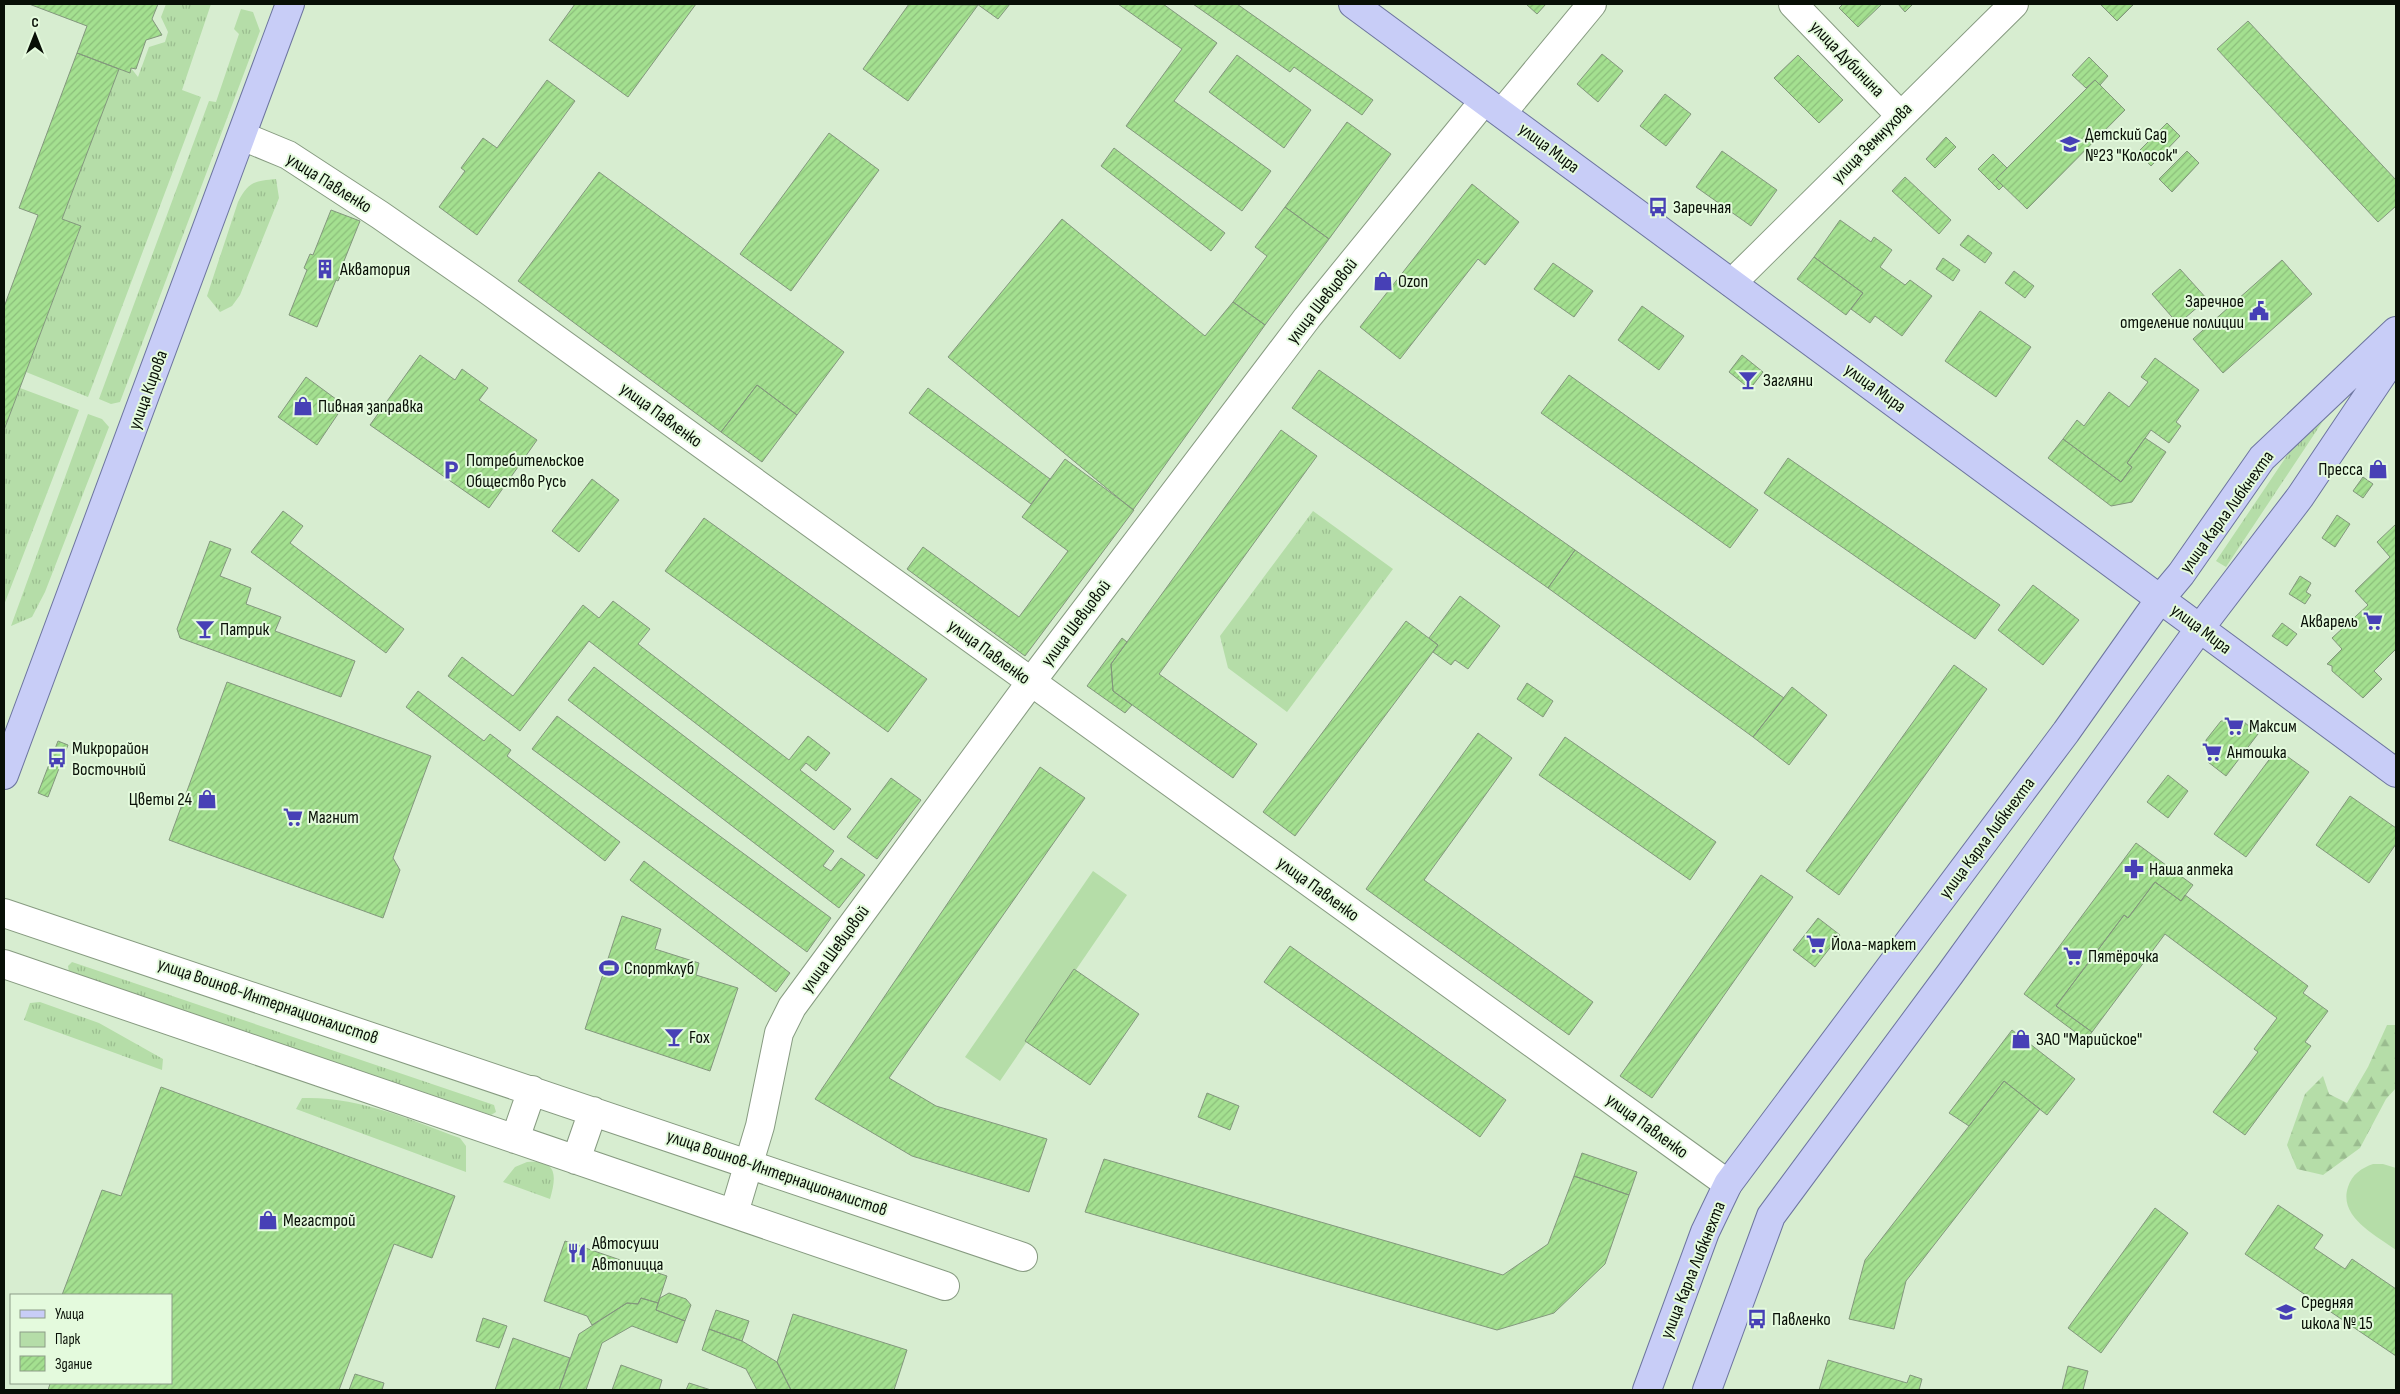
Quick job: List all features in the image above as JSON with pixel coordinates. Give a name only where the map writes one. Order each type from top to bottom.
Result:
[{"type":"main road","name":"улица Кирова","points":[[4,776],[290,4]]},
{"type":"main road","name":"улица Мира","points":[[1353,4],[2396,773]]},
{"type":"main road","name":"улица Карла Либкнехта","points":[[1647,1390],[1705,1232],[1728,1184],[2066,732],[2160,599],[2181,574],[2262,458],[2396,331]]},
{"type":"main road","points":[[1707,1390],[1771,1216],[1962,958],[2200,628],[2300,497],[2395,359]]},
{"type":"street","name":"улица Шевцовой","points":[[734,1213],[750,1164],[779,1033],[792,1007],[1031,682],[1307,318],[1493,107],[1592,4]]},
{"type":"street","name":"улица Дубинина","points":[[1793,4],[1900,115]]},
{"type":"street","name":"улица Земнухова","points":[[1732,282],[2014,4]]},
{"type":"street","name":"улица Павленко","points":[[242,136],[288,155],[380,215],[1728,1184]]},
{"type":"street","name":"улица Воинов-Интернационалистов","points":[[4,913],[1023,1257]]},
{"type":"street","points":[[4,964],[945,1286]]},
{"type":"street","points":[[515,1139],[532,1090]]},
{"type":"street","points":[[576,1160],[593,1111]]},
{"type":"green space","points":[[166,4],[211,4],[182,90],[201,97],[88,397],[26,372],[81,227],[62,219],[119,69],[130,73],[131,68],[138,77],[149,47],[165,42],[168,32],[161,17]]},
{"type":"green space","points":[[241,9],[253,12],[260,31],[120,402],[111,404],[99,399],[209,101],[216,102],[239,34],[234,29]]},
{"type":"green space","points":[[276,179],[279,198],[240,295],[232,306],[220,312],[207,296],[238,202],[245,190],[252,184]]},
{"type":"green space","points":[[20,388],[79,410],[4,605],[4,430]]},
{"type":"green space","points":[[88,414],[102,419],[109,427],[45,592],[32,617],[11,626]]},
{"type":"green space","points":[[2323,421],[2226,567],[2216,561],[2292,448]]},
{"type":"green space","points":[[1313,511],[1393,569],[1287,712],[1228,668],[1220,636]]},
{"type":"green space","points":[[1093,871],[1127,895],[1000,1081],[965,1057]]},
{"type":"green space","points":[[72,962],[494,1105],[496,1112],[491,1115],[69,972],[68,966]]},
{"type":"green space","points":[[40,1002],[99,1023],[163,1059],[162,1070],[24,1020],[30,1003]]},
{"type":"green space","points":[[2387,1025],[2396,1025],[2396,1088],[2386,1099],[2360,1148],[2323,1175],[2297,1169],[2287,1145],[2305,1094],[2323,1076],[2329,1094],[2347,1103],[2368,1067]]},
{"type":"green space","points":[[302,1098],[323,1098],[383,1110],[460,1138],[466,1146],[466,1172],[296,1109]]},
{"type":"green space","points":[[527,1162],[544,1163],[552,1170],[554,1183],[550,1199],[503,1182],[515,1167]]},
{"type":"green space","points":[[2373,1164],[2383,1164],[2396,1168],[2396,1250],[2361,1224],[2348,1207],[2346,1198],[2352,1178],[2365,1167]]},
{"type":"building","points":[[29,4],[158,4],[152,19],[162,35],[146,40],[136,69],[131,68],[130,73],[77,53],[87,26]]},
{"type":"building","points":[[575,4],[696,4],[628,97],[549,40]]},
{"type":"building","points":[[909,4],[978,5],[908,101],[863,69]]},
{"type":"building","points":[[977,4],[1010,4],[998,19]]},
{"type":"building","points":[[1118,4],[1163,4],[1217,43],[1174,101],[1271,171],[1242,211],[1126,126],[1182,49]]},
{"type":"building","points":[[1193,4],[1237,4],[1373,100],[1362,115],[1294,67],[1290,72]]},
{"type":"building","points":[[1526,4],[1546,4],[1537,14]]},
{"type":"building","points":[[1843,4],[1882,4],[1858,27],[1839,8]]},
{"type":"building","points":[[1898,4],[1913,4],[1905,12]]},
{"type":"building","points":[[2100,4],[2134,4],[2117,21]]},
{"type":"building","points":[[2248,21],[2396,180],[2396,206],[2378,222],[2217,49]]},
{"type":"building","points":[[77,53],[119,69],[62,219],[81,226],[4,430],[4,307],[38,215],[19,208]]},
{"type":"building","points":[[1602,54],[1623,71],[1598,102],[1577,84]]},
{"type":"building","points":[[1237,55],[1311,110],[1284,148],[1209,92]]},
{"type":"building","points":[[1798,55],[1843,100],[1819,123],[1774,78]]},
{"type":"building","points":[[2089,57],[2108,76],[2100,85],[2095,80],[2086,88],[2072,75]]},
{"type":"building","points":[[547,80],[575,101],[477,235],[439,207],[465,171],[461,168],[483,138],[497,148]]},
{"type":"building","points":[[2095,80],[2125,110],[2027,209],[1996,179]]},
{"type":"building","points":[[1665,94],[1691,114],[1666,146],[1640,126]]},
{"type":"building","points":[[1347,122],[1391,154],[1329,239],[1285,207]]},
{"type":"building","points":[[2167,123],[2180,136],[2151,166],[2138,152]]},
{"type":"building","points":[[829,133],[879,170],[791,291],[740,254]]},
{"type":"building","points":[[1946,137],[1956,147],[1935,168],[1926,159]]},
{"type":"building","points":[[1114,148],[1225,233],[1211,251],[1101,166]]},
{"type":"building","points":[[1722,151],[1777,190],[1751,226],[1696,187]]},
{"type":"building","points":[[2187,151],[2199,163],[2172,192],[2159,179]]},
{"type":"building","points":[[1993,154],[2007,168],[1996,179],[2003,186],[1999,190],[1978,169]]},
{"type":"building","points":[[599,172],[844,352],[797,415],[757,385],[721,432],[518,281]]},
{"type":"building","points":[[1905,177],[1951,220],[1939,234],[1892,191]]},
{"type":"building","points":[[1472,184],[1519,222],[1485,265],[1478,259],[1400,359],[1360,327]]},
{"type":"building","points":[[1285,207],[1329,239],[1265,325],[1233,302],[1267,256],[1255,247]]},
{"type":"building","name":"Акватория","points":[[331,210],[360,221],[342,266],[344,267],[338,281],[336,280],[317,327],[289,315],[307,270],[304,268],[310,254],[313,255]]},
{"type":"building","points":[[1062,219],[1205,336],[1233,302],[1265,325],[1133,510],[948,357]]},
{"type":"building","points":[[1840,220],[1871,242],[1874,237],[1892,250],[1880,267],[1905,285],[1910,280],[1932,296],[1902,336],[1875,316],[1870,323],[1851,309],[1863,293],[1814,257]]},
{"type":"building","points":[[1968,235],[1992,253],[1985,263],[1960,245]]},
{"type":"building","points":[[1814,257],[1863,293],[1846,315],[1797,279]]},
{"type":"building","points":[[1943,258],[1960,270],[1953,281],[1936,269]]},
{"type":"building","name":"Заречное отделение полиции","points":[[2282,260],[2312,294],[2223,373],[2193,339]]},
{"type":"building","points":[[1553,263],[1593,291],[1574,317],[1534,289]]},
{"type":"building","points":[[2180,269],[2207,299],[2178,324],[2152,294]]},
{"type":"building","points":[[2014,271],[2034,286],[2025,298],[2005,283]]},
{"type":"building","points":[[1642,306],[1684,336],[1659,370],[1618,340]]},
{"type":"building","points":[[1980,311],[2031,347],[1996,397],[1945,361]]},
{"type":"building","points":[[420,355],[455,380],[462,369],[488,388],[479,400],[537,440],[489,508],[370,425]]},
{"type":"building","name":"Загляни","points":[[1742,355],[1763,372],[1750,389],[1729,372]]},
{"type":"building","points":[[2155,358],[2199,390],[2176,422],[2181,426],[2169,443],[2151,430],[2127,463],[2132,467],[2121,482],[2063,439],[2077,420],[2084,426],[2109,392],[2129,407],[2148,382],[2141,377]]},
{"type":"building","points":[[1319,370],[1575,550],[1548,588],[1292,408]]},
{"type":"building","points":[[1569,375],[1758,510],[1730,548],[1541,413]]},
{"type":"building","points":[[306,377],[344,405],[317,445],[278,417]]},
{"type":"building","points":[[757,385],[797,415],[762,462],[721,432]]},
{"type":"building","points":[[928,388],[1050,479],[1031,504],[909,413]]},
{"type":"building","points":[[1281,430],[1317,456],[1159,674],[1257,744],[1233,778],[1113,691],[1111,664]]},
{"type":"building","points":[[2145,438],[2166,452],[2132,502],[2111,506],[2048,458],[2063,439],[2121,482],[2132,467],[2127,463]]},
{"type":"building","points":[[1788,458],[2000,605],[1975,639],[1764,493]]},
{"type":"building","points":[[1065,459],[1134,510],[1025,656],[907,569],[923,547],[1019,617],[1068,551],[1022,517]]},
{"type":"building","points":[[2375,462],[2384,469],[2377,478],[2368,472]]},
{"type":"building","points":[[2363,477],[2373,484],[2363,498],[2353,491]]},
{"type":"building","points":[[592,479],[619,500],[579,552],[552,531]]},
{"type":"building","points":[[283,511],[303,526],[290,543],[404,629],[386,653],[251,552]]},
{"type":"building","points":[[2337,515],[2350,524],[2335,547],[2322,538]]},
{"type":"building","points":[[704,518],[927,679],[888,732],[665,571]]},
{"type":"building","name":"Акварель","points":[[2396,524],[2396,649],[2374,671],[2382,679],[2363,698],[2332,671],[2332,666],[2327,664],[2342,649],[2332,638],[2368,605],[2355,591],[2390,557],[2377,542]]},
{"type":"building","points":[[210,541],[231,549],[220,576],[251,588],[246,604],[281,617],[275,631],[355,661],[341,697],[180,638],[177,629]]},
{"type":"building","points":[[1575,550],[1784,698],[1753,737],[1548,588]]},
{"type":"building","points":[[2300,576],[2311,583],[2306,592],[2311,595],[2305,604],[2289,594]]},
{"type":"building","points":[[2033,585],[2079,620],[2043,665],[1998,630]]},
{"type":"building","points":[[1460,596],[1500,626],[1468,669],[1455,660],[1451,665],[1433,652],[1438,645],[1429,638]]},
{"type":"building","points":[[613,601],[650,629],[638,644],[789,760],[808,736],[830,753],[816,771],[806,763],[800,770],[851,809],[834,830],[589,641],[520,731],[448,676],[462,657],[513,696],[583,605],[599,618]]},
{"type":"building","points":[[1406,621],[1438,645],[1295,836],[1263,812]]},
{"type":"building","points":[[2282,623],[2297,634],[2287,646],[2272,636]]},
{"type":"building","points":[[1122,638],[1127,642],[1111,664],[1113,691],[1132,705],[1125,713],[1087,686]]},
{"type":"building","points":[[1954,665],[1987,689],[1839,895],[1806,871]]},
{"type":"building","points":[[594,667],[834,851],[823,866],[831,871],[841,858],[865,875],[839,908],[568,700]]},
{"type":"building","name":"Магнит","points":[[227,682],[431,756],[393,858],[400,870],[383,918],[169,840]]},
{"type":"building","points":[[1527,683],[1553,701],[1543,717],[1517,699]]},
{"type":"building","points":[[1792,687],[1827,715],[1789,765],[1753,737]]},
{"type":"building","points":[[418,691],[484,741],[490,734],[511,750],[507,756],[620,842],[605,861],[406,707]]},
{"type":"building","points":[[557,716],[831,918],[807,952],[532,749]]},
{"type":"building","points":[[2221,721],[2243,721],[2258,734],[2226,776],[2208,762],[2206,740]]},
{"type":"building","points":[[1478,733],[1512,758],[1424,880],[1593,1002],[1569,1035],[1366,889]]},
{"type":"building","points":[[1565,737],[1716,842],[1690,880],[1539,775]]},
{"type":"building","points":[[58,741],[68,745],[48,797],[38,793]]},
{"type":"building","points":[[2277,749],[2309,772],[2246,857],[2214,834]]},
{"type":"building","points":[[1040,767],[1085,798],[889,1078],[936,1106],[1047,1139],[1029,1192],[912,1156],[815,1099]]},
{"type":"building","points":[[2168,775],[2188,791],[2168,818],[2147,802]]},
{"type":"building","points":[[891,778],[921,800],[877,859],[847,837]]},
{"type":"building","points":[[2350,796],[2396,828],[2396,844],[2369,883],[2316,845]]},
{"type":"building","name":"Пятёрочка","points":[[2136,843],[2193,885],[2181,901],[2155,882],[2128,918],[2124,915],[2056,1006],[2092,1032],[2086,1040],[2024,994]]},
{"type":"building","points":[[644,861],[790,973],[776,992],[630,880]]},
{"type":"building","points":[[1761,875],[1793,897],[1652,1098],[1620,1076]]},
{"type":"building","points":[[2155,882],[2181,901],[2185,895],[2308,986],[2303,993],[2328,1011],[2305,1042],[2311,1046],[2245,1135],[2213,1112],[2258,1052],[2254,1049],[2277,1018],[2165,934],[2092,1032],[2056,1006],[2124,915],[2128,918]]},
{"type":"building","points":[[622,916],[661,929],[655,949],[699,963],[696,975],[738,988],[710,1071],[585,1029]]},
{"type":"building","points":[[1818,918],[1840,935],[1815,967],[1793,950]]},
{"type":"building","points":[[1290,946],[1506,1100],[1480,1137],[1264,982]]},
{"type":"building","points":[[1074,969],[1139,1014],[1090,1085],[1025,1041]]},
{"type":"building","points":[[2012,1030],[2075,1079],[2047,1115],[2004,1081],[1969,1126],[1949,1113]]},
{"type":"building","points":[[2004,1081],[2040,1109],[1906,1281],[1894,1329],[1849,1319],[1865,1260]]},
{"type":"building","name":"Мегастрой","points":[[161,1087],[455,1196],[432,1258],[394,1244],[339,1390],[48,1390],[50,1384],[172,1384],[172,1294],[62,1294],[102,1190],[121,1196]]},
{"type":"building","points":[[1207,1093],[1239,1106],[1230,1130],[1198,1117]]},
{"type":"building","points":[[1582,1153],[1637,1172],[1629,1195],[1574,1176]]},
{"type":"building","points":[[1104,1159],[1503,1275],[1548,1244],[1574,1176],[1629,1195],[1605,1264],[1554,1313],[1497,1330],[1085,1212]]},
{"type":"building","points":[[2278,1205],[2323,1235],[2314,1248],[2345,1269],[2352,1259],[2396,1289],[2396,1356],[2245,1254]]},
{"type":"building","points":[[2155,1208],[2188,1233],[2101,1353],[2068,1328]]},
{"type":"building","points":[[565,1241],[667,1276],[658,1303],[641,1298],[638,1304],[627,1303],[592,1325],[587,1316],[544,1301]]},
{"type":"building","points":[[669,1293],[686,1299],[691,1305],[685,1321],[656,1310],[660,1298]]},
{"type":"building","points":[[641,1298],[658,1303],[656,1310],[685,1321],[677,1343],[632,1326],[602,1343],[586,1390],[559,1390],[579,1334],[627,1303],[638,1304]]},
{"type":"building","points":[[716,1310],[749,1321],[742,1341],[709,1329]]},
{"type":"building","points":[[793,1314],[907,1350],[894,1390],[791,1390],[777,1362]]},
{"type":"building","points":[[483,1318],[507,1326],[499,1348],[476,1341]]},
{"type":"building","points":[[709,1329],[742,1341],[777,1362],[791,1390],[757,1390],[746,1369],[702,1350]]},
{"type":"building","points":[[513,1338],[570,1358],[559,1390],[495,1390]]},
{"type":"building","points":[[1828,1360],[1907,1383],[1910,1375],[1922,1379],[1919,1390],[1819,1390]]},
{"type":"building","points":[[621,1365],[662,1380],[659,1390],[612,1390]]},
{"type":"building","points":[[2068,1366],[2088,1371],[2083,1390],[2062,1390]]},
{"type":"building","points":[[355,1374],[384,1383],[382,1390],[349,1390]]},
{"type":"building","points":[[689,1383],[711,1390],[686,1390]]},
{"type":"place","name":"Детский Сад №23 \"Колосок\"","points":[[2070,144]]},
{"type":"place","name":"Заречная","points":[[1658,207]]},
{"type":"place","name":"Акватория","points":[[325,269]]},
{"type":"place","name":"Ozon","points":[[1383,281]]},
{"type":"place","name":"Заречное отделение полиции","points":[[2259,311]]},
{"type":"place","name":"Загляни","points":[[1748,380]]},
{"type":"place","name":"Пивная заправка","points":[[303,406]]},
{"type":"place","name":"Пресса","points":[[2378,469]]},
{"type":"place","name":"Потребительское Общество Русь","points":[[451,470]]},
{"type":"place","name":"Акварель","points":[[2373,621]]},
{"type":"place","name":"Патрик","points":[[205,629]]},
{"type":"place","name":"Максим","points":[[2234,726]]},
{"type":"place","name":"Антошка","points":[[2212,752]]},
{"type":"place","name":"Микрорайон Восточный","points":[[57,758]]},
{"type":"place","name":"Цветы 24","points":[[207,799]]},
{"type":"place","name":"Магнит","points":[[293,817]]},
{"type":"place","name":"Наша аптека","points":[[2134,869]]},
{"type":"place","name":"Йола-маркет","points":[[1816,944]]},
{"type":"place","name":"Пятёрочка","points":[[2073,956]]},
{"type":"place","name":"Спортклуб","points":[[609,968]]},
{"type":"place","name":"Fox","points":[[674,1037]]},
{"type":"place","name":"ЗАО \"Марийское\"","points":[[2021,1039]]},
{"type":"place","name":"Мегастрой","points":[[268,1220]]},
{"type":"place","name":"Автосуши Автопицца","points":[[577,1253]]},
{"type":"place","name":"Средняя школа № 15","points":[[2286,1312]]},
{"type":"place","name":"Павленко","points":[[1757,1319]]}]
